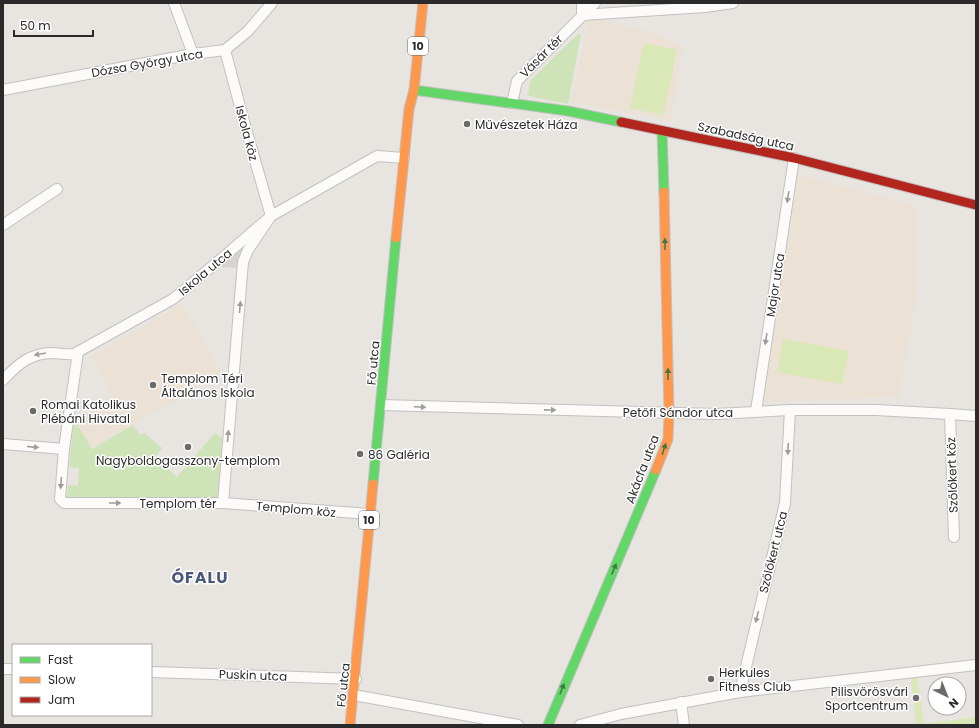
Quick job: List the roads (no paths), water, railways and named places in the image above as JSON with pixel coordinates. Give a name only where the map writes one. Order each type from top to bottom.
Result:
[{"type":"street","points":[[174,3],[193,54]]},
{"type":"street","points":[[225,50],[248,31],[272,3]]},
{"type":"street","name":"Fő utca","points":[[350,725],[356,678],[369,514],[381,405],[404,158],[409,109],[414,90],[422,3]]},
{"type":"street","points":[[582,3],[582,15],[705,7],[732,3]]},
{"type":"street","name":"Vásár tér","points":[[510,103],[517,81],[595,3]]},
{"type":"street","name":"Dózsa György utca","points":[[3,90],[193,54],[225,50]]},
{"type":"street","name":"Iskola köz","points":[[225,50],[271,216]]},
{"type":"street","points":[[414,90],[510,103]]},
{"type":"street","name":"Szabadság utca","points":[[510,103],[568,111],[794,158],[976,204]]},
{"type":"street","name":"Akácfa utca","points":[[548,725],[668,439],[669,413],[662,131]]},
{"type":"street","name":"Iskola utca","points":[[3,380],[18,365],[30,356],[52,353],[66,355],[78,352],[173,299],[271,216],[377,156],[404,158]]},
{"type":"street","name":"Major utca","points":[[756,411],[794,158]]},
{"type":"street","points":[[3,225],[57,189]]},
{"type":"street","name":"Templom tér","points":[[78,352],[64,449],[60,499],[64,503],[222,503],[243,262],[248,250],[271,216]]},
{"type":"street","name":"Petőfi Sándor utca","points":[[381,405],[716,414],[790,410],[876,410],[976,416]]},
{"type":"street","name":"Szőlőkert utca","points":[[740,692],[786,503],[790,410]]},
{"type":"street","name":"Szőlőkert köz","points":[[950,414],[954,537]]},
{"type":"street","points":[[3,444],[64,449]]},
{"type":"street","name":"Templom köz","points":[[222,503],[369,514]]},
{"type":"street","points":[[580,725],[621,714],[740,692],[976,665]]},
{"type":"street","name":"Puskin utca","points":[[152,672],[356,678]]},
{"type":"street","points":[[354,695],[518,725]]},
{"type":"street","points":[[681,702],[684,725]]},
{"type":"place","name":"Művészetek Háza","points":[[467,124]]},
{"type":"place","name":"Templom Téri Általános Iskola","points":[[153,385]]},
{"type":"place","name":"Romai Katolikus Plébáni Hivatal","points":[[33,411]]},
{"type":"place","name":"Nagyboldogasszony-templom","points":[[188,447]]},
{"type":"place","name":"86 Galéria","points":[[360,454]]},
{"type":"place","name":"Herkules Fitness Club","points":[[711,679]]},
{"type":"place","name":"Pilisvörösvári Sportcentrum","points":[[916,698]]},
{"type":"district","name":"ÓFALU","points":[[200,577]]}]
